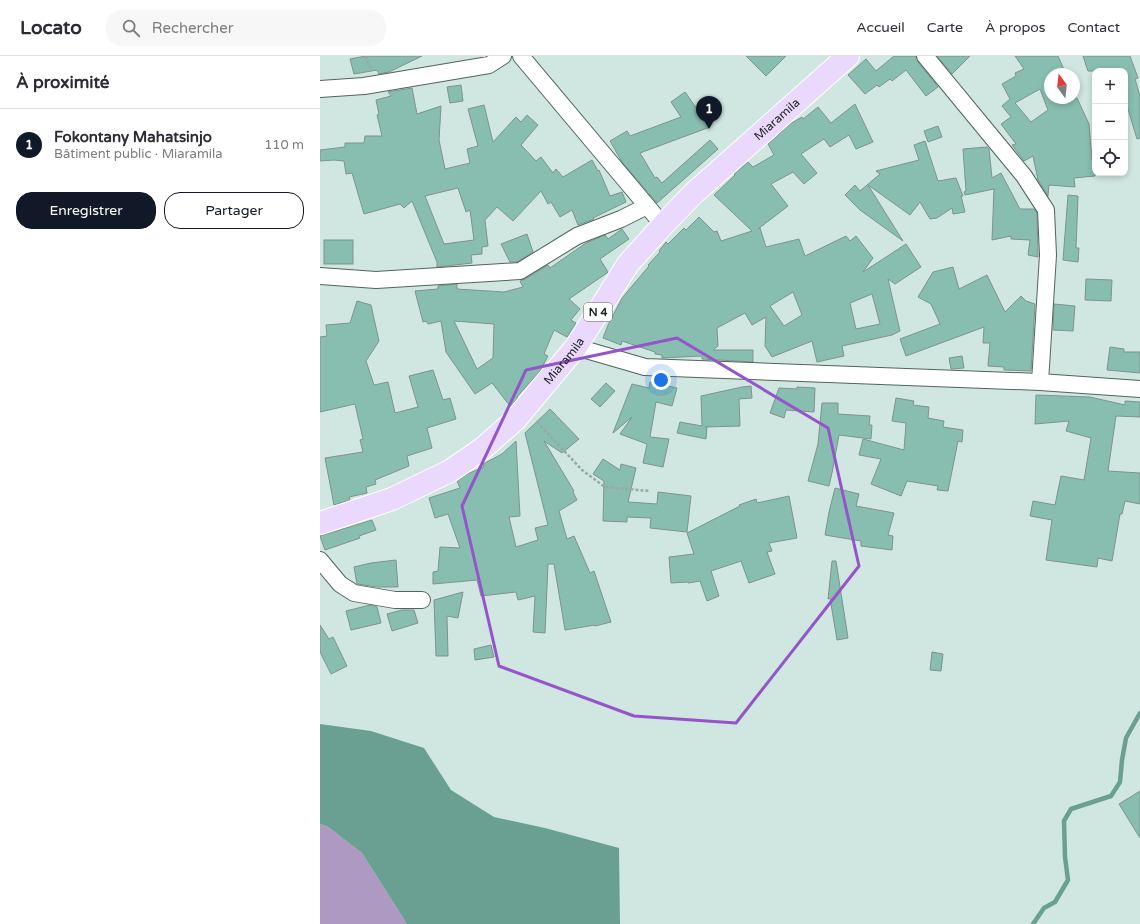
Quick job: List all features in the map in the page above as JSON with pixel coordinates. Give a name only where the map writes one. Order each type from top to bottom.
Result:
[{"type":"main road","name":"Miaramila","points":[[320,523],[392,499],[450,471],[482,449],[515,420],[576,347],[628,264],[663,225],[693,194],[848,56]]},
{"type":"street","points":[[320,89],[364,86],[489,65],[503,56]]},
{"type":"street","points":[[522,56],[663,225]]},
{"type":"street","points":[[925,56],[1024,176],[1046,210],[1048,255],[1040,382]]},
{"type":"street","points":[[320,276],[376,280],[520,270],[577,236],[621,219],[648,206]]},
{"type":"street","points":[[576,347],[645,367],[1040,382],[1140,389]]},
{"type":"street","points":[[320,560],[340,584],[354,593],[395,600],[422,600]]},
{"type":"path","points":[[524,408],[582,470],[605,487],[650,491]]},
{"type":"highlighted area","points":[[677,338],[828,428],[859,566],[736,723],[634,716],[499,666],[462,506],[526,370]]},
{"type":"shaded area","points":[[320,724],[371,731],[424,748],[451,790],[494,817],[545,828],[619,848],[620,924],[407,924],[362,853],[327,826],[320,824]]},
{"type":"shaded area","points":[[320,824],[327,826],[362,853],[407,924],[320,924]]},
{"type":"building","points":[[366,56],[422,56],[389,72],[379,74],[377,70],[354,74],[350,59]]},
{"type":"building","points":[[746,56],[786,56],[766,76]]},
{"type":"building","points":[[894,56],[916,56],[918,62],[938,87],[926,96],[906,70],[892,81],[890,79],[879,87],[877,85],[865,94],[848,75],[866,59],[876,71]]},
{"type":"building","points":[[937,56],[970,56],[952,74]]},
{"type":"building","points":[[1015,56],[1058,56],[1063,68],[1044,68],[1044,100],[1040,89],[1015,103],[1031,122],[1048,110],[1046,104],[1080,104],[1089,124],[1092,176],[1095,176],[1074,178],[1075,187],[1049,185],[1048,196],[1038,180],[1033,156],[1024,161],[1012,145],[1016,144],[1001,124],[1011,117],[1002,106],[1010,99],[1002,84],[1016,76],[1015,73],[1024,69]]},
{"type":"building","points":[[1083,56],[1130,56],[1138,78],[1135,79],[1140,96],[1140,138],[1137,139],[1128,109],[1128,68],[1092,68],[1092,71],[1088,71]]},
{"type":"building","points":[[461,85],[463,101],[450,103],[447,87]]},
{"type":"building","points":[[412,88],[417,114],[441,106],[439,140],[445,169],[470,163],[467,149],[478,146],[468,109],[484,105],[493,142],[516,117],[521,122],[527,115],[538,125],[521,145],[536,161],[541,157],[553,173],[556,169],[563,177],[592,160],[598,171],[599,170],[610,196],[622,192],[626,202],[593,218],[594,219],[578,225],[572,210],[560,217],[551,202],[548,204],[541,191],[513,221],[497,207],[485,220],[488,246],[482,247],[482,254],[471,255],[472,263],[437,267],[437,262],[412,201],[404,208],[400,204],[364,214],[352,173],[346,174],[344,161],[320,161],[320,150],[345,147],[345,143],[364,143],[365,136],[382,136],[377,115],[379,114],[376,100],[391,96],[388,92]],"holes":[[[458,188],[466,212],[470,210],[474,240],[444,244],[425,196]]]},
{"type":"building","points":[[685,92],[710,127],[640,153],[655,178],[657,177],[662,183],[710,140],[718,149],[657,203],[622,162],[610,141],[627,131],[630,136],[681,117],[671,102]]},
{"type":"building","points":[[855,104],[873,142],[856,149],[849,135],[830,147],[824,139],[801,154],[817,173],[804,184],[793,172],[771,184],[788,206],[758,229],[760,228],[766,247],[799,239],[805,256],[846,236],[850,241],[856,236],[873,258],[863,272],[906,244],[921,267],[895,284],[888,279],[900,331],[892,335],[842,346],[844,356],[817,362],[812,341],[772,357],[765,346],[766,317],[752,325],[745,313],[717,328],[718,346],[713,350],[753,350],[753,362],[702,359],[702,356],[662,358],[662,355],[655,354],[655,352],[622,341],[621,345],[603,338],[622,298],[660,252],[659,251],[666,242],[668,244],[684,228],[686,230],[699,217],[714,232],[717,231],[721,241],[752,231],[714,195],[735,175],[734,174],[748,162],[753,167],[774,155],[768,144],[790,124],[802,117],[803,119],[818,107],[831,123]],"holes":[[[793,292],[802,315],[784,326],[770,306]],[[872,294],[880,324],[856,329],[850,303]]]},
{"type":"building","points":[[938,126],[942,137],[928,142],[924,131]]},
{"type":"building","points":[[925,141],[938,181],[956,178],[963,196],[961,196],[965,212],[953,214],[952,208],[937,218],[930,219],[920,202],[910,215],[868,185],[903,241],[860,210],[845,195],[855,185],[860,191],[880,174],[876,171],[919,160],[914,145]]},
{"type":"building","points":[[987,147],[989,149],[992,178],[1001,173],[1020,209],[1034,209],[1037,213],[1038,257],[1028,255],[1030,240],[1011,239],[1011,236],[992,240],[994,189],[965,195],[963,149]]},
{"type":"building","points":[[1068,195],[1078,196],[1076,248],[1079,248],[1078,262],[1063,260]]},
{"type":"building","points":[[622,229],[629,239],[600,259],[608,272],[607,273],[569,299],[580,309],[571,320],[576,323],[567,337],[554,330],[544,354],[548,356],[540,371],[517,397],[512,405],[510,406],[492,383],[475,394],[446,352],[441,321],[428,324],[426,321],[423,322],[415,291],[438,289],[438,286],[457,284],[457,289],[504,292],[523,287],[520,281],[548,265],[550,268],[586,243],[605,235],[608,239]],"holes":[[[454,321],[494,324],[493,358],[477,369]]]},
{"type":"building","points":[[527,234],[533,252],[517,262],[510,262],[501,244]]},
{"type":"building","points":[[324,240],[353,240],[353,264],[324,264]]},
{"type":"building","points":[[953,267],[959,289],[987,275],[1005,312],[1021,296],[1026,301],[1035,304],[1031,371],[1004,370],[1004,367],[988,366],[990,343],[983,343],[984,327],[906,356],[900,339],[940,324],[931,304],[918,297],[933,272]]},
{"type":"building","points":[[1086,279],[1112,280],[1111,301],[1085,300]]},
{"type":"building","points":[[357,301],[371,305],[379,341],[366,361],[374,385],[388,382],[395,413],[418,407],[409,376],[433,370],[443,400],[450,398],[456,419],[427,428],[432,448],[407,456],[409,466],[375,480],[376,484],[366,487],[367,493],[349,497],[350,500],[334,505],[325,458],[363,452],[360,440],[363,439],[355,404],[320,412],[320,337],[327,336],[326,325],[350,323]]},
{"type":"building","points":[[1054,304],[1075,306],[1073,331],[1053,330]]},
{"type":"building","points":[[1110,347],[1124,349],[1124,352],[1140,352],[1140,373],[1107,370]]},
{"type":"building","points":[[962,356],[964,368],[951,369],[949,358]]},
{"type":"building","points":[[650,382],[677,388],[672,406],[656,402],[650,437],[669,439],[663,467],[643,463],[647,444],[620,434],[632,417],[613,433],[632,384],[649,388]]},
{"type":"building","points":[[606,383],[615,391],[600,407],[591,399]]},
{"type":"building","points":[[751,386],[752,398],[739,399],[740,426],[705,427],[707,427],[706,439],[677,433],[680,422],[702,426],[701,396]]},
{"type":"building","points":[[797,387],[815,388],[814,412],[786,410],[784,418],[770,413],[779,388],[797,389]]},
{"type":"building","points":[[1036,395],[1090,397],[1125,405],[1125,401],[1140,402],[1140,417],[1116,416],[1108,471],[1140,473],[1140,504],[1125,501],[1122,514],[1120,514],[1112,561],[1098,558],[1097,567],[1046,560],[1052,520],[1030,516],[1033,501],[1055,505],[1061,476],[1084,480],[1091,438],[1066,431],[1069,421],[1035,424]]},
{"type":"building","points":[[896,398],[914,401],[913,405],[929,407],[928,418],[944,421],[943,427],[963,430],[962,442],[958,441],[948,491],[937,490],[938,486],[907,481],[901,496],[871,484],[881,459],[859,455],[863,439],[904,450],[906,423],[892,421]]},
{"type":"building","points":[[822,403],[838,403],[838,414],[870,416],[869,425],[872,425],[871,439],[839,435],[829,486],[808,481],[818,444]]},
{"type":"building","points":[[550,409],[579,439],[562,453],[544,441],[574,491],[573,492],[577,500],[559,511],[567,539],[574,536],[590,573],[594,571],[611,622],[565,630],[554,564],[548,564],[545,633],[533,632],[535,596],[518,600],[516,592],[481,596],[477,580],[433,584],[433,572],[438,571],[440,547],[460,548],[448,514],[435,518],[429,498],[460,488],[457,481],[467,474],[484,467],[483,464],[502,454],[516,441],[520,516],[509,517],[516,547],[538,540],[535,528],[548,525],[525,433]]},
{"type":"building","points":[[603,459],[620,470],[621,464],[636,468],[628,502],[657,504],[658,492],[691,496],[687,532],[650,528],[651,518],[627,517],[627,522],[603,521],[604,481],[593,474]]},
{"type":"building","points":[[835,488],[859,494],[856,506],[894,513],[888,535],[893,536],[892,550],[861,546],[861,541],[825,535]]},
{"type":"building","points":[[789,496],[797,538],[769,543],[772,551],[767,552],[775,574],[749,583],[741,561],[711,571],[719,596],[707,601],[700,581],[671,583],[669,557],[694,554],[687,533],[740,506],[739,505],[756,499],[757,503]]},
{"type":"building","points":[[372,520],[376,530],[359,536],[360,538],[325,550],[320,536]]},
{"type":"building","points":[[396,560],[398,587],[378,587],[357,584],[354,567]]},
{"type":"building","points":[[832,561],[836,561],[848,638],[837,640],[830,598],[828,599]]},
{"type":"building","points":[[463,592],[458,618],[447,616],[448,656],[436,656],[434,600]]},
{"type":"building","points":[[370,605],[377,607],[381,623],[351,630],[346,611]]},
{"type":"building","points":[[402,610],[414,610],[418,623],[392,631],[387,614]]},
{"type":"building","points":[[320,625],[329,639],[333,637],[347,666],[331,674],[320,652]]},
{"type":"building","points":[[491,645],[494,657],[475,660],[474,649]]},
{"type":"building","points":[[932,652],[943,654],[941,671],[930,670]]},
{"type":"building","points":[[1140,791],[1140,838],[1119,804]]},
{"type":"waterway","points":[[1033,924],[1044,908],[1055,902],[1068,880],[1065,857],[1064,821],[1071,809],[1111,796],[1120,782],[1126,738],[1140,713]]},
{"type":"place","name":"Fokontany Mahatsinjo","points":[[709,129]]}]
